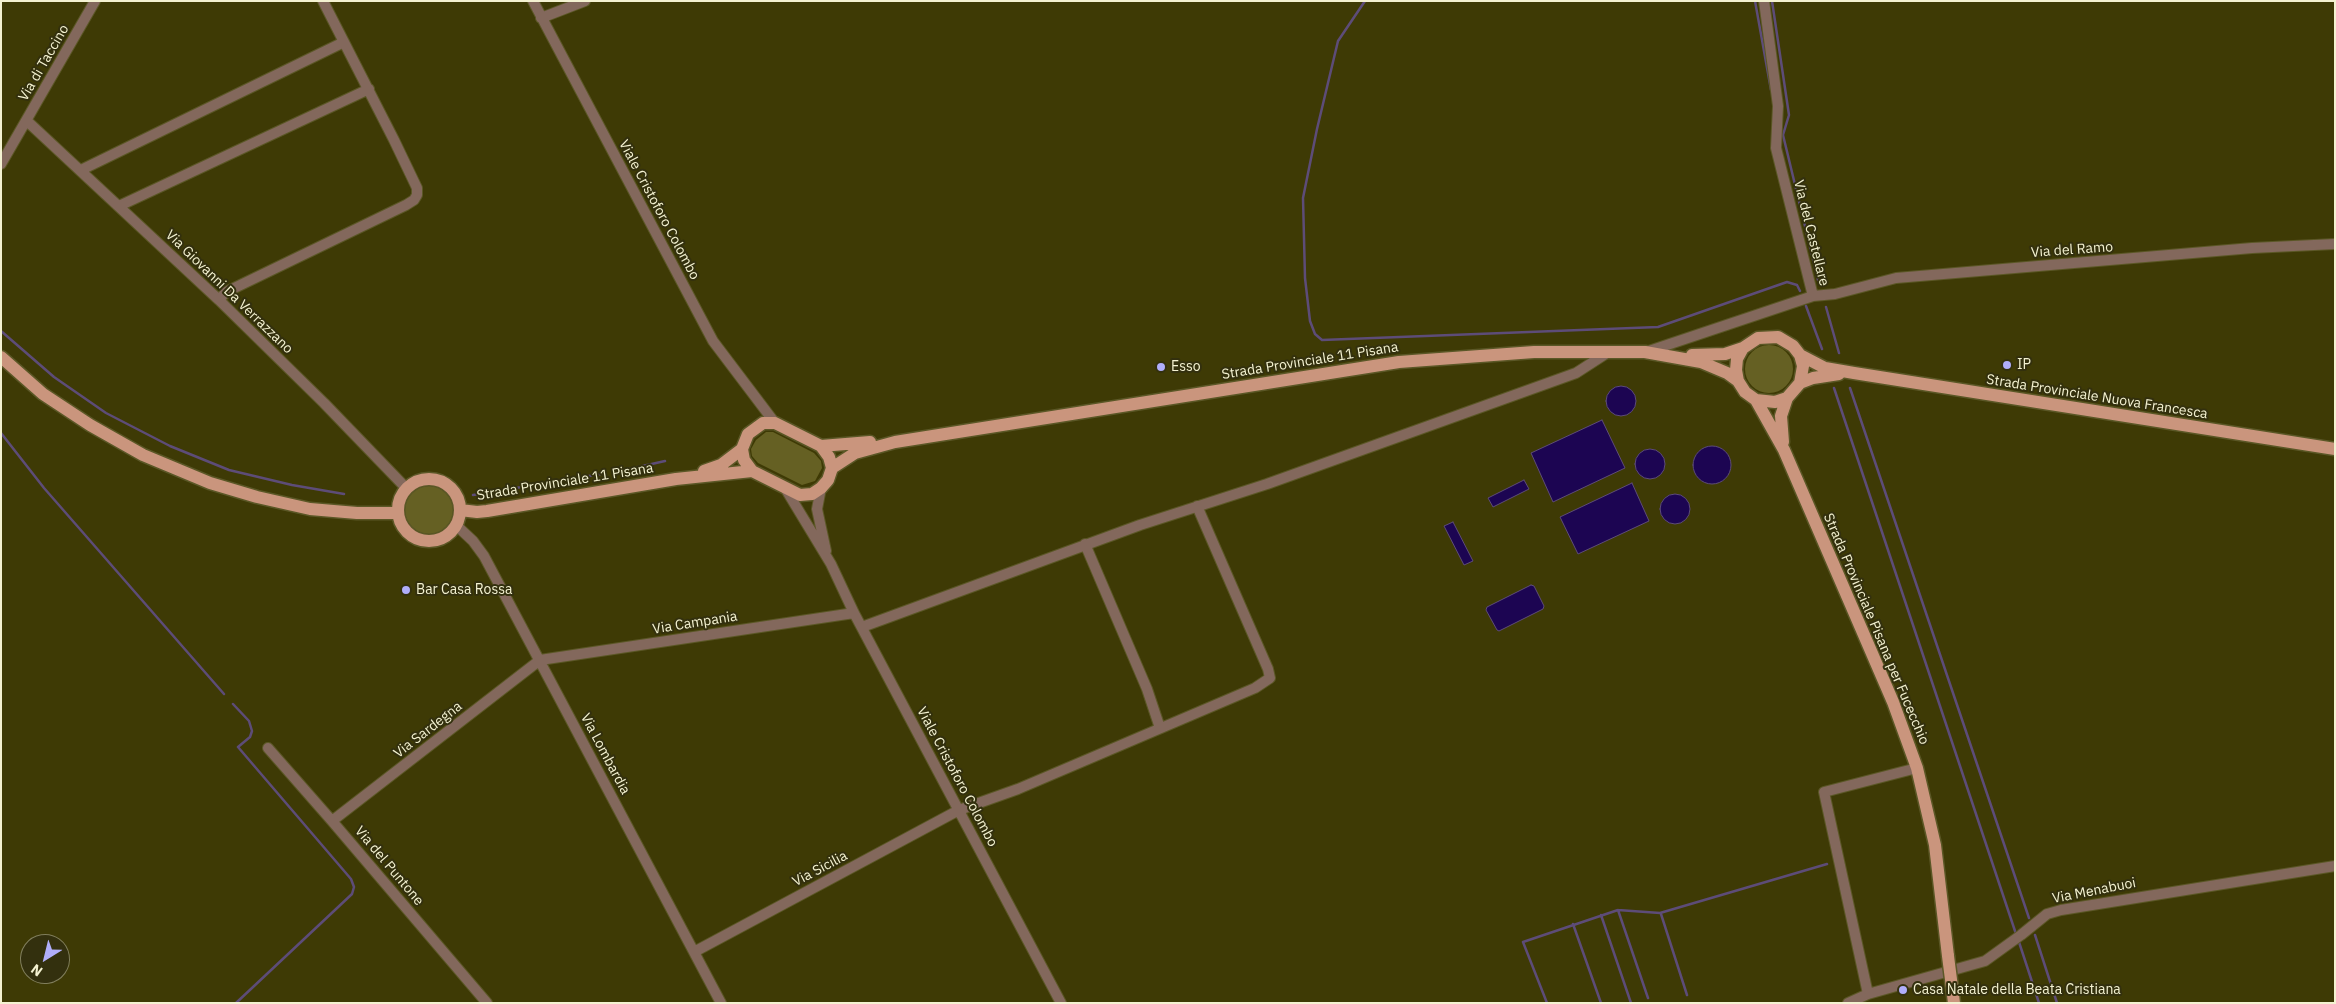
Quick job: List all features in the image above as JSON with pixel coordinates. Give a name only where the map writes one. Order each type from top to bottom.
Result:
[{"type":"main road","points":[[1738,381],[1737,360],[1743,348],[1758,338],[1772,336],[1788,341],[1800,355],[1803,366],[1800,383]]},
{"type":"main road","name":"Strada Provinciale 11 Pisana","points":[[820,446],[895,442],[1399,362],[1534,352],[1610,351],[1673,355],[1726,354],[1743,348]]},
{"type":"main road","name":"Strada Provinciale 11 Pisana","points":[[1673,355],[1716,368],[1738,381]]},
{"type":"main road","name":"Strada Provinciale Nuova Francesca","points":[[1800,355],[1826,368],[1854,373],[2335,448]]},
{"type":"main road","points":[[1,357],[43,394],[90,425],[143,455],[210,483],[257,497],[310,508],[357,513],[398,513]]},
{"type":"main road","name":"Strada Provinciale Nuova Francesca","points":[[1800,383],[1828,374],[1854,373]]},
{"type":"main road","name":"Strada Provinciale Pisana per Fucecchio","points":[[1738,381],[1745,392],[1756,400],[1784,450],[1893,702],[1917,768],[1936,845],[1954,1003]]},
{"type":"main road","name":"Strada Provinciale Pisana per Fucecchio","points":[[1784,450],[1781,416],[1787,398],[1800,383]]},
{"type":"main road","points":[[1756,400],[1775,402],[1787,398]]},
{"type":"main road","name":"Strada Provinciale 11 Pisana","points":[[676,479],[721,465],[742,448],[744,441],[754,428],[763,423],[775,423]]},
{"type":"main road","points":[[775,423],[820,446],[829,457],[832,468]]},
{"type":"main road","name":"Strada Provinciale 11 Pisana","points":[[821,488],[828,480],[832,468],[855,453],[895,442]]},
{"type":"main road","points":[[742,448],[744,460],[752,471],[800,494],[812,494],[821,488]]},
{"type":"main road","name":"Strada Provinciale 11 Pisana","points":[[460,510],[488,511],[676,479],[752,471]]},
{"type":"main road","name":"Strada Provinciale 11 Pisana","points":[[407,489],[420,481],[436,480],[450,488],[459,502],[460,510],[456,525]]},
{"type":"main road","points":[[407,489],[400,500],[398,513],[404,529],[417,539],[426,541],[440,539],[452,531],[456,525]]},
{"type":"street","name":"Via di Taccino","points":[[1,164],[95,1]]},
{"type":"street","points":[[219,300],[226,292],[414,200],[417,188],[370,89],[324,1]]},
{"type":"street","name":"Viale Cristoforo Colombo","points":[[533,1],[713,341],[775,423]]},
{"type":"street","points":[[542,18],[585,1]]},
{"type":"street","name":"Via del Castellare","points":[[1645,352],[1813,296],[1776,148],[1778,106],[1764,1]]},
{"type":"street","points":[[81,170],[344,42]]},
{"type":"street","points":[[119,206],[370,89]]},
{"type":"street","name":"Via Giovanni Da Verrazzano","points":[[27,121],[219,300],[324,403],[407,489]]},
{"type":"street","name":"Via del Ramo","points":[[1813,296],[1836,294],[1896,278],[1942,273],[2076,264],[2252,248],[2335,244]]},
{"type":"street","points":[[862,627],[1085,544],[1267,484],[1576,373],[1610,351]]},
{"type":"street","name":"Viale Cristoforo Colombo","points":[[784,487],[831,564],[854,613],[1061,1003]]},
{"type":"street","name":"Viale Cristoforo Colombo","points":[[821,488],[817,509],[831,564]]},
{"type":"street","name":"Via Sicilia","points":[[694,952],[959,810],[1018,789],[1255,688],[1270,678],[1268,669],[1197,506]]},
{"type":"street","name":"Via Lombardia","points":[[456,525],[473,541],[484,556],[721,1003]]},
{"type":"street","points":[[1085,544],[1147,689],[1160,728]]},
{"type":"street","name":"Via Campania","points":[[540,660],[854,613]]},
{"type":"street","name":"Via Sardegna","points":[[332,821],[540,660]]},
{"type":"street","name":"Via del Puntone","points":[[268,748],[487,1003]]},
{"type":"street","points":[[1868,994],[1824,792],[1917,768]]},
{"type":"street","name":"Via Menabuoi","points":[[1848,1003],[1868,994],[1985,960],[2047,914],[2061,910],[2335,866]]},
{"type":"shaded area","points":[[1769,345],[1778,347],[1786,352],[1791,360],[1793,369],[1791,378],[1786,386],[1778,391],[1769,393],[1760,391],[1752,386],[1747,378],[1745,369],[1747,360],[1752,352],[1760,347]]},
{"type":"shaded area","points":[[1621,386],[1632,390],[1636,401],[1632,412],[1621,416],[1610,412],[1606,401],[1610,390]]},
{"type":"shaded area","points":[[1602,420],[1625,468],[1553,502],[1531,453]]},
{"type":"shaded area","points":[[766,432],[773,432],[814,453],[821,461],[822,468],[815,481],[802,485],[758,463],[752,456],[751,449],[756,440]]},
{"type":"shaded area","points":[[1712,446],[1725,452],[1731,465],[1725,478],[1712,484],[1699,478],[1693,465],[1699,452]]},
{"type":"shaded area","points":[[1650,449],[1661,453],[1665,464],[1661,475],[1650,479],[1639,475],[1635,464],[1639,453]]},
{"type":"shaded area","points":[[1524,480],[1529,489],[1493,507],[1488,498]]},
{"type":"shaded area","points":[[1632,483],[1649,521],[1578,554],[1560,517]]},
{"type":"shaded area","points":[[429,486],[438,488],[446,493],[451,501],[453,510],[451,519],[446,527],[438,532],[429,534],[420,532],[412,527],[407,519],[405,510],[407,501],[412,493],[420,488]]},
{"type":"shaded area","points":[[1675,494],[1686,498],[1690,509],[1686,520],[1675,524],[1664,520],[1660,509],[1664,498]]},
{"type":"shaded area","points":[[1453,522],[1473,561],[1464,565],[1444,526]]},
{"type":"shaded area","points":[[1531,585],[1534,586],[1544,606],[1543,609],[1499,631],[1497,630],[1486,610],[1487,607]]},
{"type":"waterway","points":[[1365,1],[1338,41],[1303,198],[1305,278],[1310,321],[1315,334],[1322,340],[1658,327],[1787,282],[1797,285],[1800,291]]},
{"type":"waterway","points":[[1755,1],[1771,90]]},
{"type":"waterway","points":[[1772,1],[1789,115],[1783,135],[1818,280]]},
{"type":"waterway","points":[[1806,306],[1822,349]]},
{"type":"waterway","points":[[1826,307],[1839,353]]},
{"type":"waterway","points":[[1,331],[54,377],[106,413],[170,446],[229,470],[292,485],[344,494]]},
{"type":"waterway","points":[[1834,388],[2016,934]]},
{"type":"waterway","points":[[1850,388],[2029,918]]},
{"type":"waterway","points":[[1,433],[44,488],[224,694]]},
{"type":"waterway","points":[[616,472],[665,461]]},
{"type":"waterway","points":[[473,495],[601,474]]},
{"type":"waterway","points":[[233,704],[249,721],[252,731],[250,737],[238,747],[351,879],[354,887],[352,894],[236,1003]]},
{"type":"waterway","points":[[1547,1003],[1523,942],[1618,910],[1660,913],[1827,864]]},
{"type":"waterway","points":[[1618,910],[1648,998]]},
{"type":"waterway","points":[[1661,914],[1687,995]]},
{"type":"waterway","points":[[1601,915],[1631,1003]]},
{"type":"waterway","points":[[1573,924],[1601,1003]]},
{"type":"waterway","points":[[2035,935],[2057,1003]]},
{"type":"waterway","points":[[2018,939],[2039,1003]]},
{"type":"place","name":"IP","points":[[2007,365]]},
{"type":"place","name":"Esso","points":[[1161,367]]},
{"type":"place","name":"Bar Casa Rossa","points":[[406,590]]},
{"type":"place","name":"Casa Natale della Beata Cristiana","points":[[1903,990]]}]
